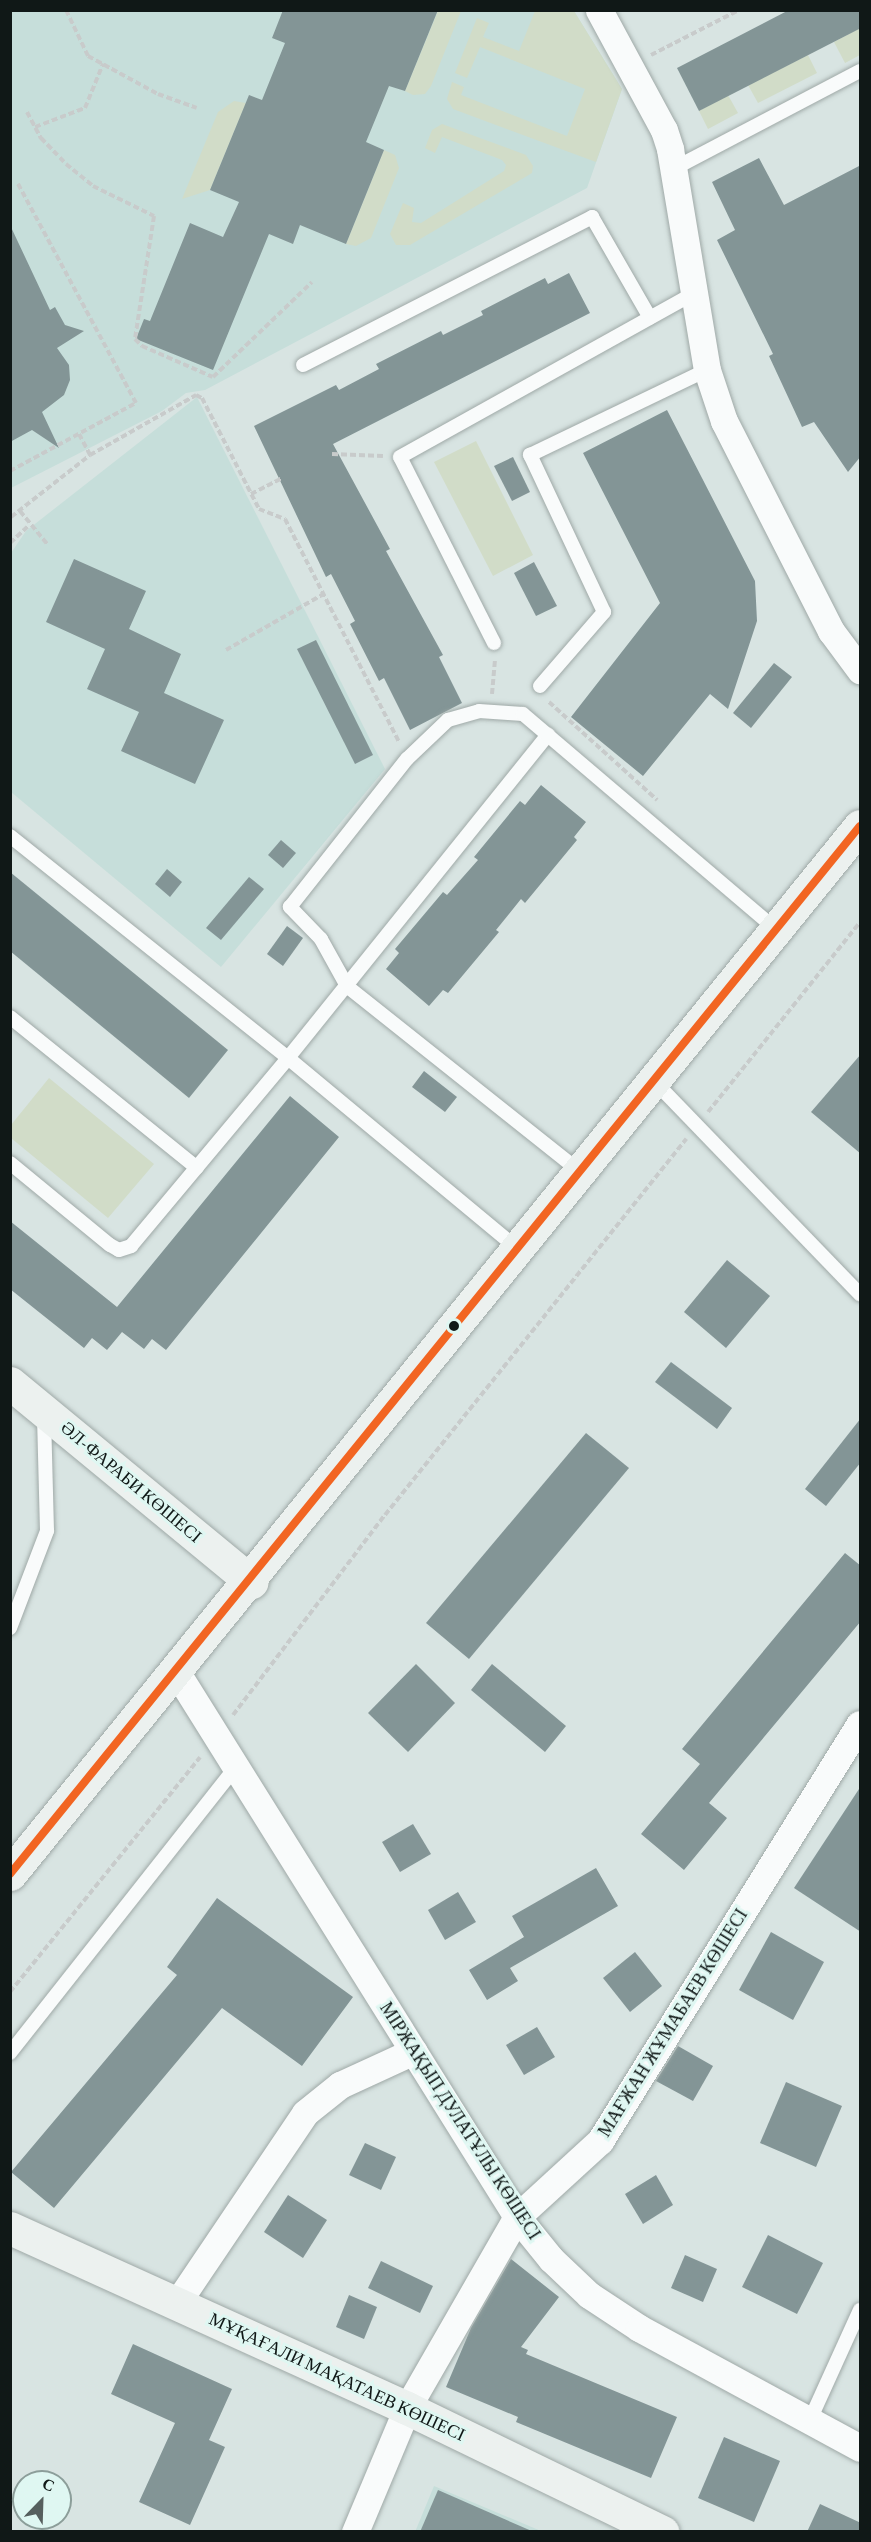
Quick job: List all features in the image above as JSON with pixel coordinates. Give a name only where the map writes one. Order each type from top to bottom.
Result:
[{"type":"main road","points":[[10,1874],[251,1582],[516,1246],[861,826]]},
{"type":"main road","name":"ӘЛ-ФАРАБИ КӨШЕСІ","points":[[10,1383],[251,1582]]},
{"type":"main road","name":"МҰҚАҒАЛИ МАҚАТАЕВ КӨШЕСІ","points":[[10,2228],[407,2408],[662,2532]]},
{"type":"street","points":[[599,10],[664,130],[675,168],[693,294],[707,369],[724,421],[820,610],[861,670]]},
{"type":"street","name":"МІРЖАҚЫП ДУЛАТҰЛЫ КӨШЕСІ","points":[[177,1673],[238,1764],[263,1811],[517,2217],[551,2259],[589,2295],[639,2328],[861,2448]]},
{"type":"street","name":"МАҒЖАН ЖҰМАБАЕВ КӨШЕСІ","points":[[355,2532],[407,2408],[517,2217],[600,2141],[861,1724]]},
{"type":"street","points":[[177,2303],[305,2113],[340,2085],[414,2051]]},
{"type":"lane","points":[[675,168],[861,71]]},
{"type":"lane","points":[[303,365],[592,217],[650,318]]},
{"type":"lane","points":[[494,644],[400,457],[693,294]]},
{"type":"lane","points":[[540,686],[604,612],[530,455],[707,369]]},
{"type":"lane","points":[[578,1170],[347,986],[321,939],[290,907],[407,759],[448,720],[491,710],[523,714],[776,929]]},
{"type":"lane","points":[[10,1163],[119,1250],[131,1246],[347,986],[548,735]]},
{"type":"lane","points":[[10,836],[288,1058],[516,1246]]},
{"type":"lane","points":[[10,1017],[197,1168]]},
{"type":"lane","points":[[653,1080],[861,1294]]},
{"type":"lane","points":[[10,1628],[47,1531],[44,1410]]},
{"type":"lane","points":[[10,2053],[238,1764]]},
{"type":"lane","points":[[810,2420],[861,2310]]},
{"type":"path","points":[[66,10],[88,56],[158,94],[197,108]]},
{"type":"path","points":[[651,56],[740,10]]},
{"type":"path","points":[[35,127],[84,108],[104,64]]},
{"type":"path","points":[[27,112],[35,127],[66,164],[93,186],[154,216],[135,339],[142,346],[213,377],[312,282]]},
{"type":"path","points":[[10,471],[136,403],[18,184]]},
{"type":"path","points":[[11,517],[90,455],[196,395],[204,400],[258,509],[285,519],[325,593],[407,759]]},
{"type":"path","points":[[79,434],[90,455]]},
{"type":"path","points":[[332,454],[400,457]]},
{"type":"path","points":[[251,494],[281,479]]},
{"type":"path","points":[[20,511],[29,525],[48,545]]},
{"type":"path","points":[[10,543],[29,525]]},
{"type":"path","points":[[226,650],[325,593]]},
{"type":"path","points":[[491,710],[494,644]]},
{"type":"path","points":[[540,686],[551,704],[665,807]]},
{"type":"path","points":[[10,1992],[218,1735],[385,1515],[861,922]]},
{"type":"shaded area","points":[[11,11],[574,11],[622,89],[587,188],[205,390],[186,393],[162,411],[11,488]]},
{"type":"shaded area","points":[[438,11],[461,11],[431,86],[425,94],[413,95],[405,91]]},
{"type":"shaded area","points":[[535,11],[574,11],[622,89],[596,162],[453,109],[447,99],[452,82],[464,87],[461,95],[567,136],[585,89],[480,47],[467,78],[455,73],[477,18],[489,23],[483,37],[519,51]]},
{"type":"shaded area","points":[[860,28],[860,55],[845,63],[834,42]]},
{"type":"shaded area","points":[[808,55],[817,73],[758,103],[748,85]]},
{"type":"shaded area","points":[[728,95],[738,113],[708,129],[699,111]]},
{"type":"shaded area","points":[[234,101],[246,103],[210,190],[182,199],[218,112]]},
{"type":"shaded area","points":[[442,124],[526,155],[533,166],[532,173],[410,245],[396,245],[390,234],[403,203],[414,208],[412,222],[421,223],[504,171],[506,165],[502,160],[442,137],[435,153],[425,148],[432,130]]},
{"type":"shaded area","points":[[384,150],[395,155],[399,168],[371,238],[356,246],[346,244]]},
{"type":"shaded area","points":[[197,397],[385,769],[221,967],[11,792],[11,553],[26,531]]},
{"type":"shaded area","points":[[476,441],[533,555],[493,576],[434,462]]},
{"type":"shaded area","points":[[49,1078],[154,1164],[108,1218],[11,1138],[11,1125]]},
{"type":"shaded area","points":[[434,2486],[541,2531],[415,2532]]},
{"type":"building","points":[[283,10],[438,10],[405,91],[389,86],[366,142],[384,150],[346,244],[300,225],[293,244],[269,234],[213,370],[136,339],[144,319],[150,321],[190,223],[223,237],[239,202],[210,190],[249,95],[262,100],[285,43],[272,38]]},
{"type":"building","points":[[789,10],[861,10],[861,28],[699,111],[677,68]]},
{"type":"building","points":[[759,158],[784,205],[861,165],[861,456],[848,472],[814,422],[802,427],[769,356],[773,354],[717,240],[735,230],[712,182]]},
{"type":"building","points":[[10,225],[50,310],[55,307],[65,325],[84,331],[57,348],[69,365],[70,380],[64,395],[42,412],[59,448],[32,430],[10,442]]},
{"type":"building","points":[[569,273],[590,313],[333,444],[390,549],[386,551],[443,655],[439,657],[462,703],[410,730],[384,678],[379,681],[350,624],[355,621],[331,574],[326,577],[254,426],[336,385],[339,390],[379,369],[376,364],[441,331],[443,335],[483,315],[481,311],[545,278],[548,284]]},
{"type":"building","points":[[667,410],[755,581],[757,621],[728,709],[710,694],[643,776],[571,717],[660,603],[583,453]]},
{"type":"building","points":[[513,457],[530,492],[512,501],[494,466]]},
{"type":"building","points":[[74,559],[146,591],[129,629],[181,654],[164,693],[224,720],[195,784],[121,751],[139,712],[87,689],[105,649],[46,622]]},
{"type":"building","points":[[534,562],[557,606],[536,616],[514,573]]},
{"type":"building","points":[[316,640],[373,755],[355,764],[297,649]]},
{"type":"building","points":[[774,663],[792,677],[751,728],[733,713]]},
{"type":"building","points":[[541,785],[586,822],[574,837],[577,840],[525,903],[521,899],[496,930],[499,932],[448,993],[443,990],[429,1006],[386,969],[399,953],[395,949],[443,892],[447,895],[478,860],[474,857],[520,801],[525,805]]},
{"type":"building","points":[[281,840],[296,853],[283,868],[268,855]]},
{"type":"building","points":[[167,869],[182,882],[170,897],[155,884]]},
{"type":"building","points":[[10,872],[228,1050],[189,1098],[10,951]]},
{"type":"building","points":[[249,877],[264,889],[221,940],[206,928]]},
{"type":"building","points":[[287,926],[303,938],[283,966],[267,954]]},
{"type":"building","points":[[861,1054],[861,1154],[811,1112]]},
{"type":"building","points":[[424,1071],[457,1097],[445,1112],[412,1087]]},
{"type":"building","points":[[290,1096],[339,1137],[166,1350],[152,1339],[144,1349],[122,1332],[107,1350],[92,1338],[84,1348],[10,1289],[10,1221],[117,1307]]},
{"type":"building","points":[[727,1260],[770,1296],[726,1348],[684,1312]]},
{"type":"building","points":[[671,1362],[732,1408],[717,1429],[655,1382]]},
{"type":"building","points":[[861,1418],[861,1462],[826,1506],[805,1489]]},
{"type":"building","points":[[586,1433],[629,1468],[469,1659],[426,1623]]},
{"type":"building","points":[[845,1553],[861,1566],[861,1621],[709,1803],[727,1818],[684,1870],[641,1834],[700,1764],[682,1749]]},
{"type":"building","points":[[416,1664],[455,1703],[408,1752],[368,1713]]},
{"type":"building","points":[[492,1664],[566,1726],[545,1752],[471,1690]]},
{"type":"building","points":[[861,1786],[861,1932],[794,1888]]},
{"type":"building","points":[[413,1824],[431,1854],[400,1872],[382,1842]]},
{"type":"building","points":[[596,1868],[618,1906],[510,1968],[518,1981],[487,2000],[469,1970],[524,1937],[512,1916]]},
{"type":"building","points":[[458,1892],[476,1922],[445,1940],[428,1910]]},
{"type":"building","points":[[217,1898],[353,1997],[302,2066],[222,2008],[54,2208],[11,2172],[177,1975],[167,1967]]},
{"type":"building","points":[[771,1932],[824,1962],[793,2020],[739,1990]]},
{"type":"building","points":[[635,1952],[662,1986],[630,2012],[603,1978]]},
{"type":"building","points":[[537,2027],[555,2057],[524,2075],[506,2045]]},
{"type":"building","points":[[678,2046],[713,2066],[693,2101],[656,2081]]},
{"type":"building","points":[[786,2082],[842,2106],[816,2167],[760,2143]]},
{"type":"building","points":[[365,2143],[396,2157],[381,2190],[349,2175]]},
{"type":"building","points":[[656,2175],[673,2205],[643,2224],[625,2194]]},
{"type":"building","points":[[288,2195],[327,2220],[303,2258],[264,2232]]},
{"type":"building","points":[[768,2235],[823,2263],[797,2314],[742,2287]]},
{"type":"building","points":[[685,2255],[717,2269],[703,2302],[671,2288]]},
{"type":"building","points":[[511,2259],[559,2297],[521,2347],[528,2350],[526,2354],[677,2417],[651,2478],[516,2422],[518,2417],[446,2387],[471,2328]]},
{"type":"building","points":[[381,2261],[433,2286],[420,2313],[368,2288]]},
{"type":"building","points":[[349,2295],[377,2307],[364,2339],[336,2327]]},
{"type":"building","points":[[133,2344],[232,2389],[209,2440],[225,2447],[190,2525],[139,2502],[175,2423],[111,2394]]},
{"type":"building","points":[[724,2437],[780,2461],[754,2522],[698,2498]]},
{"type":"building","points":[[438,2490],[534,2532],[420,2532]]},
{"type":"building","points":[[820,2504],[861,2523],[861,2532],[807,2532]]},
{"type":"transit line","points":[[10,1874],[860,826]]}]
